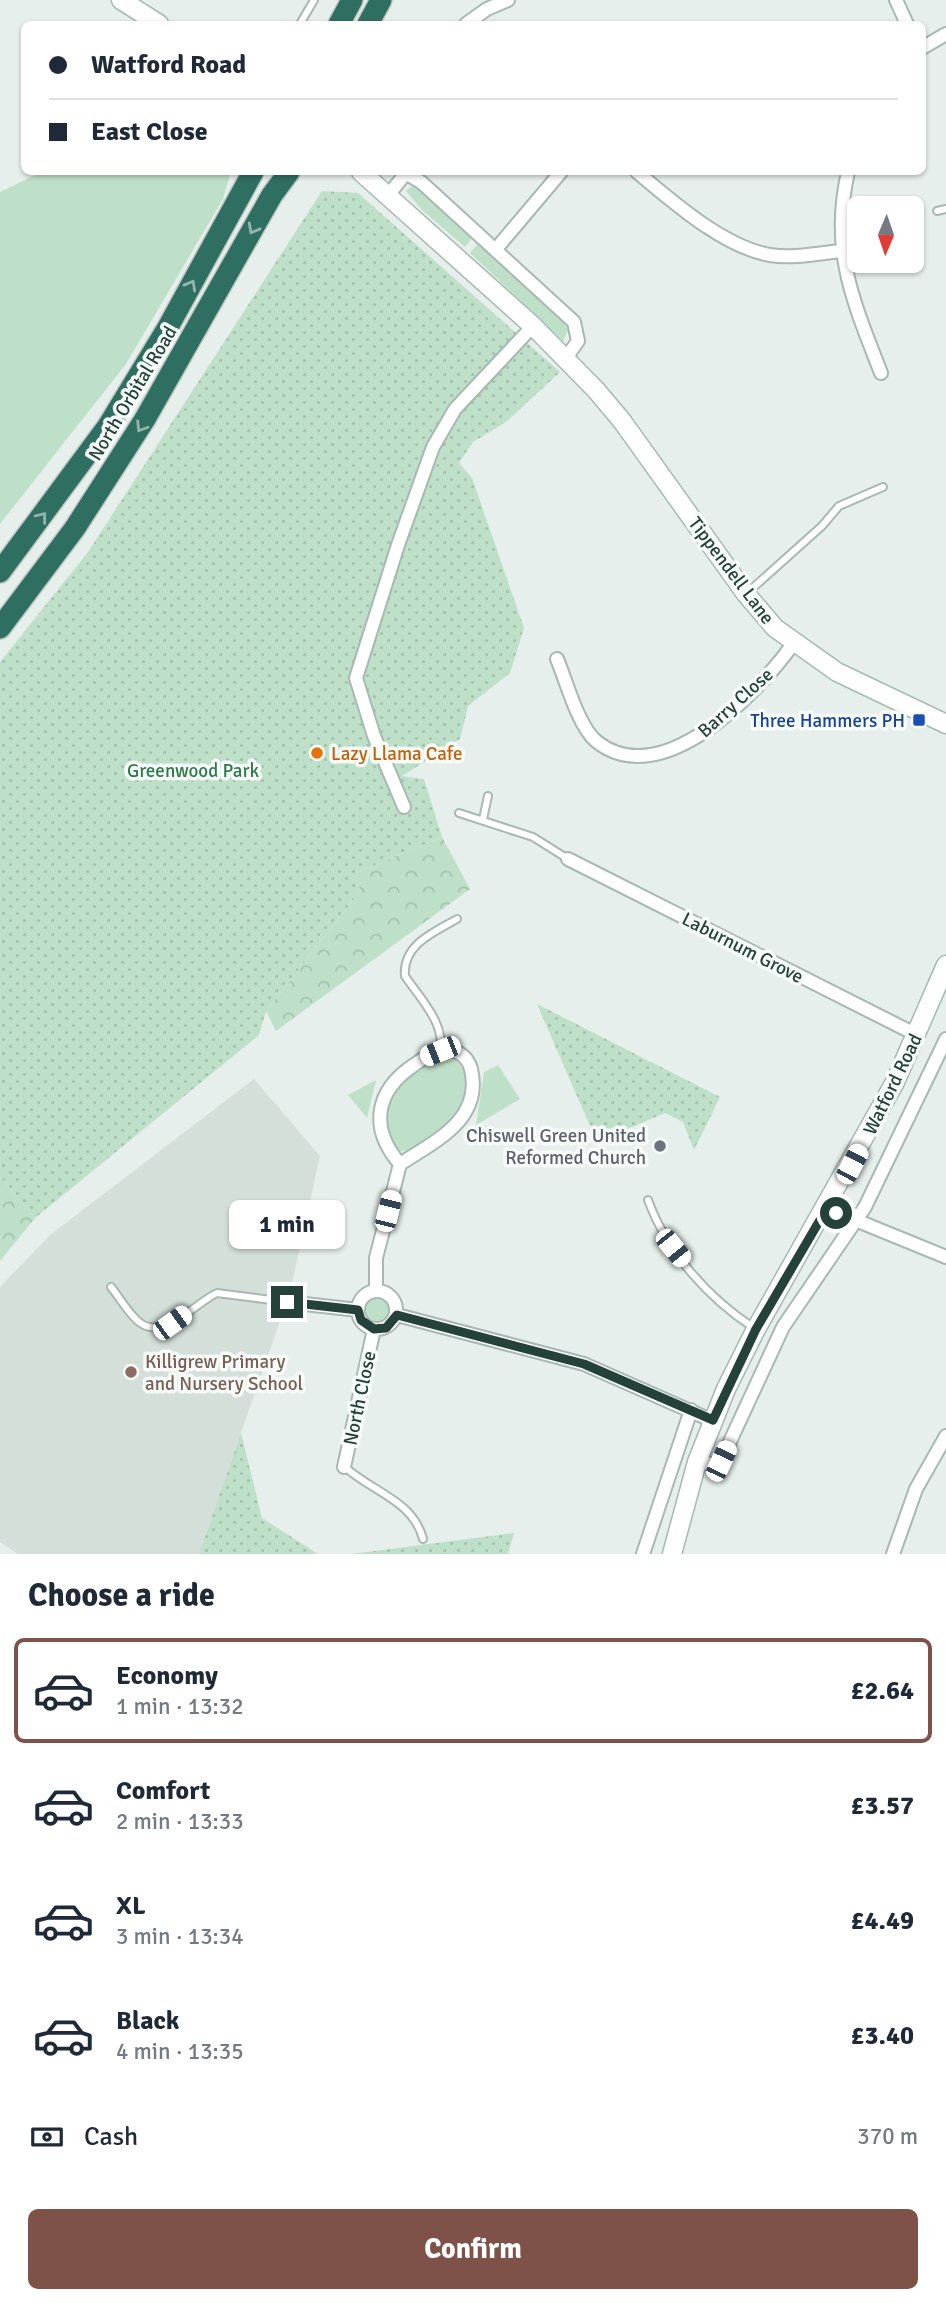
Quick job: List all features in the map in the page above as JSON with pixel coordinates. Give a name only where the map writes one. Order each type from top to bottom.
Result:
[{"type":"highway","points":[[341,21],[352,0]]},
{"type":"highway","points":[[370,21],[380,0]]},
{"type":"highway","name":"North Orbital Road","points":[[0,572],[108,426],[167,329],[251,175]]},
{"type":"highway","name":"North Orbital Road","points":[[0,628],[75,528],[145,419],[272,195],[287,175]]},
{"type":"street","points":[[121,0],[154,21]]},
{"type":"street","points":[[470,21],[487,9],[509,0]]},
{"type":"street","points":[[896,0],[906,21]]},
{"type":"street","points":[[926,46],[946,34]]},
{"type":"street","name":"Tippendell Lane","points":[[366,175],[566,358],[622,421],[746,594],[793,643],[860,685],[944,719]]},
{"type":"street","points":[[389,194],[405,175]]},
{"type":"street","points":[[410,175],[496,249],[574,322],[578,341],[566,358]]},
{"type":"street","points":[[496,249],[558,175]]},
{"type":"street","points":[[641,175],[689,216],[757,251],[780,256],[842,251]]},
{"type":"street","points":[[847,175],[842,206],[842,251],[854,305],[881,373]]},
{"type":"street","points":[[404,807],[360,696],[356,678],[398,544],[433,447],[455,409],[533,326]]},
{"type":"street","name":"Barry Close","points":[[557,659],[581,718],[596,740],[622,752],[657,754],[688,742],[722,718],[793,643]]},
{"type":"street","name":"Laburnum Grove","points":[[568,859],[917,1035]]},
{"type":"street","name":"Watford Road","points":[[672,1554],[697,1462],[713,1420],[756,1329],[827,1208],[895,1082],[946,965]]},
{"type":"street","name":"Watford Road","points":[[697,1462],[719,1464],[783,1327],[865,1207],[946,1039]]},
{"type":"street","points":[[376,1290],[376,1258],[400,1164],[453,1130],[465,1115],[473,1083],[469,1063],[457,1052],[440,1051],[395,1077],[386,1093],[380,1127],[386,1148],[400,1164]]},
{"type":"street","points":[[827,1208],[854,1222],[946,1257]]},
{"type":"street","points":[[376,1290],[393,1297],[397,1315],[386,1328],[374,1329],[361,1320],[358,1310],[365,1295],[376,1290]]},
{"type":"street","points":[[287,1302],[358,1310]]},
{"type":"street","points":[[397,1315],[564,1357],[713,1420]]},
{"type":"street","name":"North Close","points":[[344,1467],[374,1329]]},
{"type":"street","points":[[643,1554],[691,1410]]},
{"type":"street","points":[[893,1554],[916,1489],[946,1436]]},
{"type":"lane","points":[[302,21],[314,0]]},
{"type":"lane","points":[[937,211],[946,209]]},
{"type":"lane","points":[[746,594],[822,526],[839,506],[883,487]]},
{"type":"lane","points":[[482,819],[488,796]]},
{"type":"lane","points":[[459,813],[533,837],[568,859]]},
{"type":"lane","points":[[440,1051],[443,1041],[440,1029],[405,976],[404,970],[414,947],[423,938],[457,919]]},
{"type":"lane","points":[[648,1200],[660,1231],[715,1299],[756,1329]]},
{"type":"lane","points":[[111,1287],[139,1322],[149,1327],[172,1323],[217,1293],[287,1302]]},
{"type":"lane","points":[[344,1467],[360,1481],[389,1495],[407,1509],[423,1539]]},
{"type":"shaded area","name":"Killigrew Primary and Nursery School","points":[[254,1079],[320,1156],[290,1292],[199,1554],[18,1554],[0,1542],[0,1287],[50,1235]]},
{"type":"green space","points":[[35,175],[230,175],[223,199],[126,364],[0,524],[0,192]]},
{"type":"green space","points":[[412,186],[423,191],[473,237],[465,247],[422,210],[406,191]]},
{"type":"green space","name":"Greenwood Park","points":[[322,191],[358,193],[560,372],[506,422],[473,442],[459,463],[472,478],[524,628],[510,673],[468,706],[460,739],[402,776],[424,779],[442,837],[356,873],[360,891],[266,1011],[259,1035],[35,1218],[0,1176],[0,662],[88,552]]},
{"type":"green space","points":[[479,242],[560,316],[568,330],[563,341],[470,253]]},
{"type":"green space","points":[[442,837],[470,889],[276,1031],[266,1011],[360,891],[356,873]]},
{"type":"green space","points":[[537,1004],[720,1097],[694,1150],[683,1122],[665,1113],[597,1142]]},
{"type":"green space","points":[[444,1057],[454,1060],[465,1074],[466,1093],[460,1112],[450,1125],[428,1141],[397,1151],[386,1126],[386,1114],[394,1090],[410,1071],[420,1064]]},
{"type":"green space","points":[[498,1065],[520,1099],[476,1125],[484,1072]]},
{"type":"green space","points":[[376,1080],[367,1118],[348,1095]]},
{"type":"green space","points":[[0,1176],[35,1218],[0,1261]]},
{"type":"green space","points":[[378,1297],[389,1304],[390,1309],[383,1320],[378,1321],[367,1314],[366,1309],[373,1298]]},
{"type":"green space","points":[[241,1433],[262,1518],[318,1554],[199,1554]]},
{"type":"green space","points":[[514,1533],[508,1554],[351,1554]]},
{"type":"place","name":"Three Hammers PH","points":[[919,720]]},
{"type":"place","name":"Lazy Llama Cafe","points":[[317,753]]},
{"type":"place","name":"Chiswell Green United Reformed Church","points":[[660,1146]]},
{"type":"place","name":"Killigrew Primary and Nursery School","points":[[131,1372]]},
{"type":"route","points":[[287,1302],[358,1310],[361,1320],[374,1329],[386,1328],[397,1315],[564,1357],[713,1420],[756,1329],[827,1208],[836,1213]]}]
